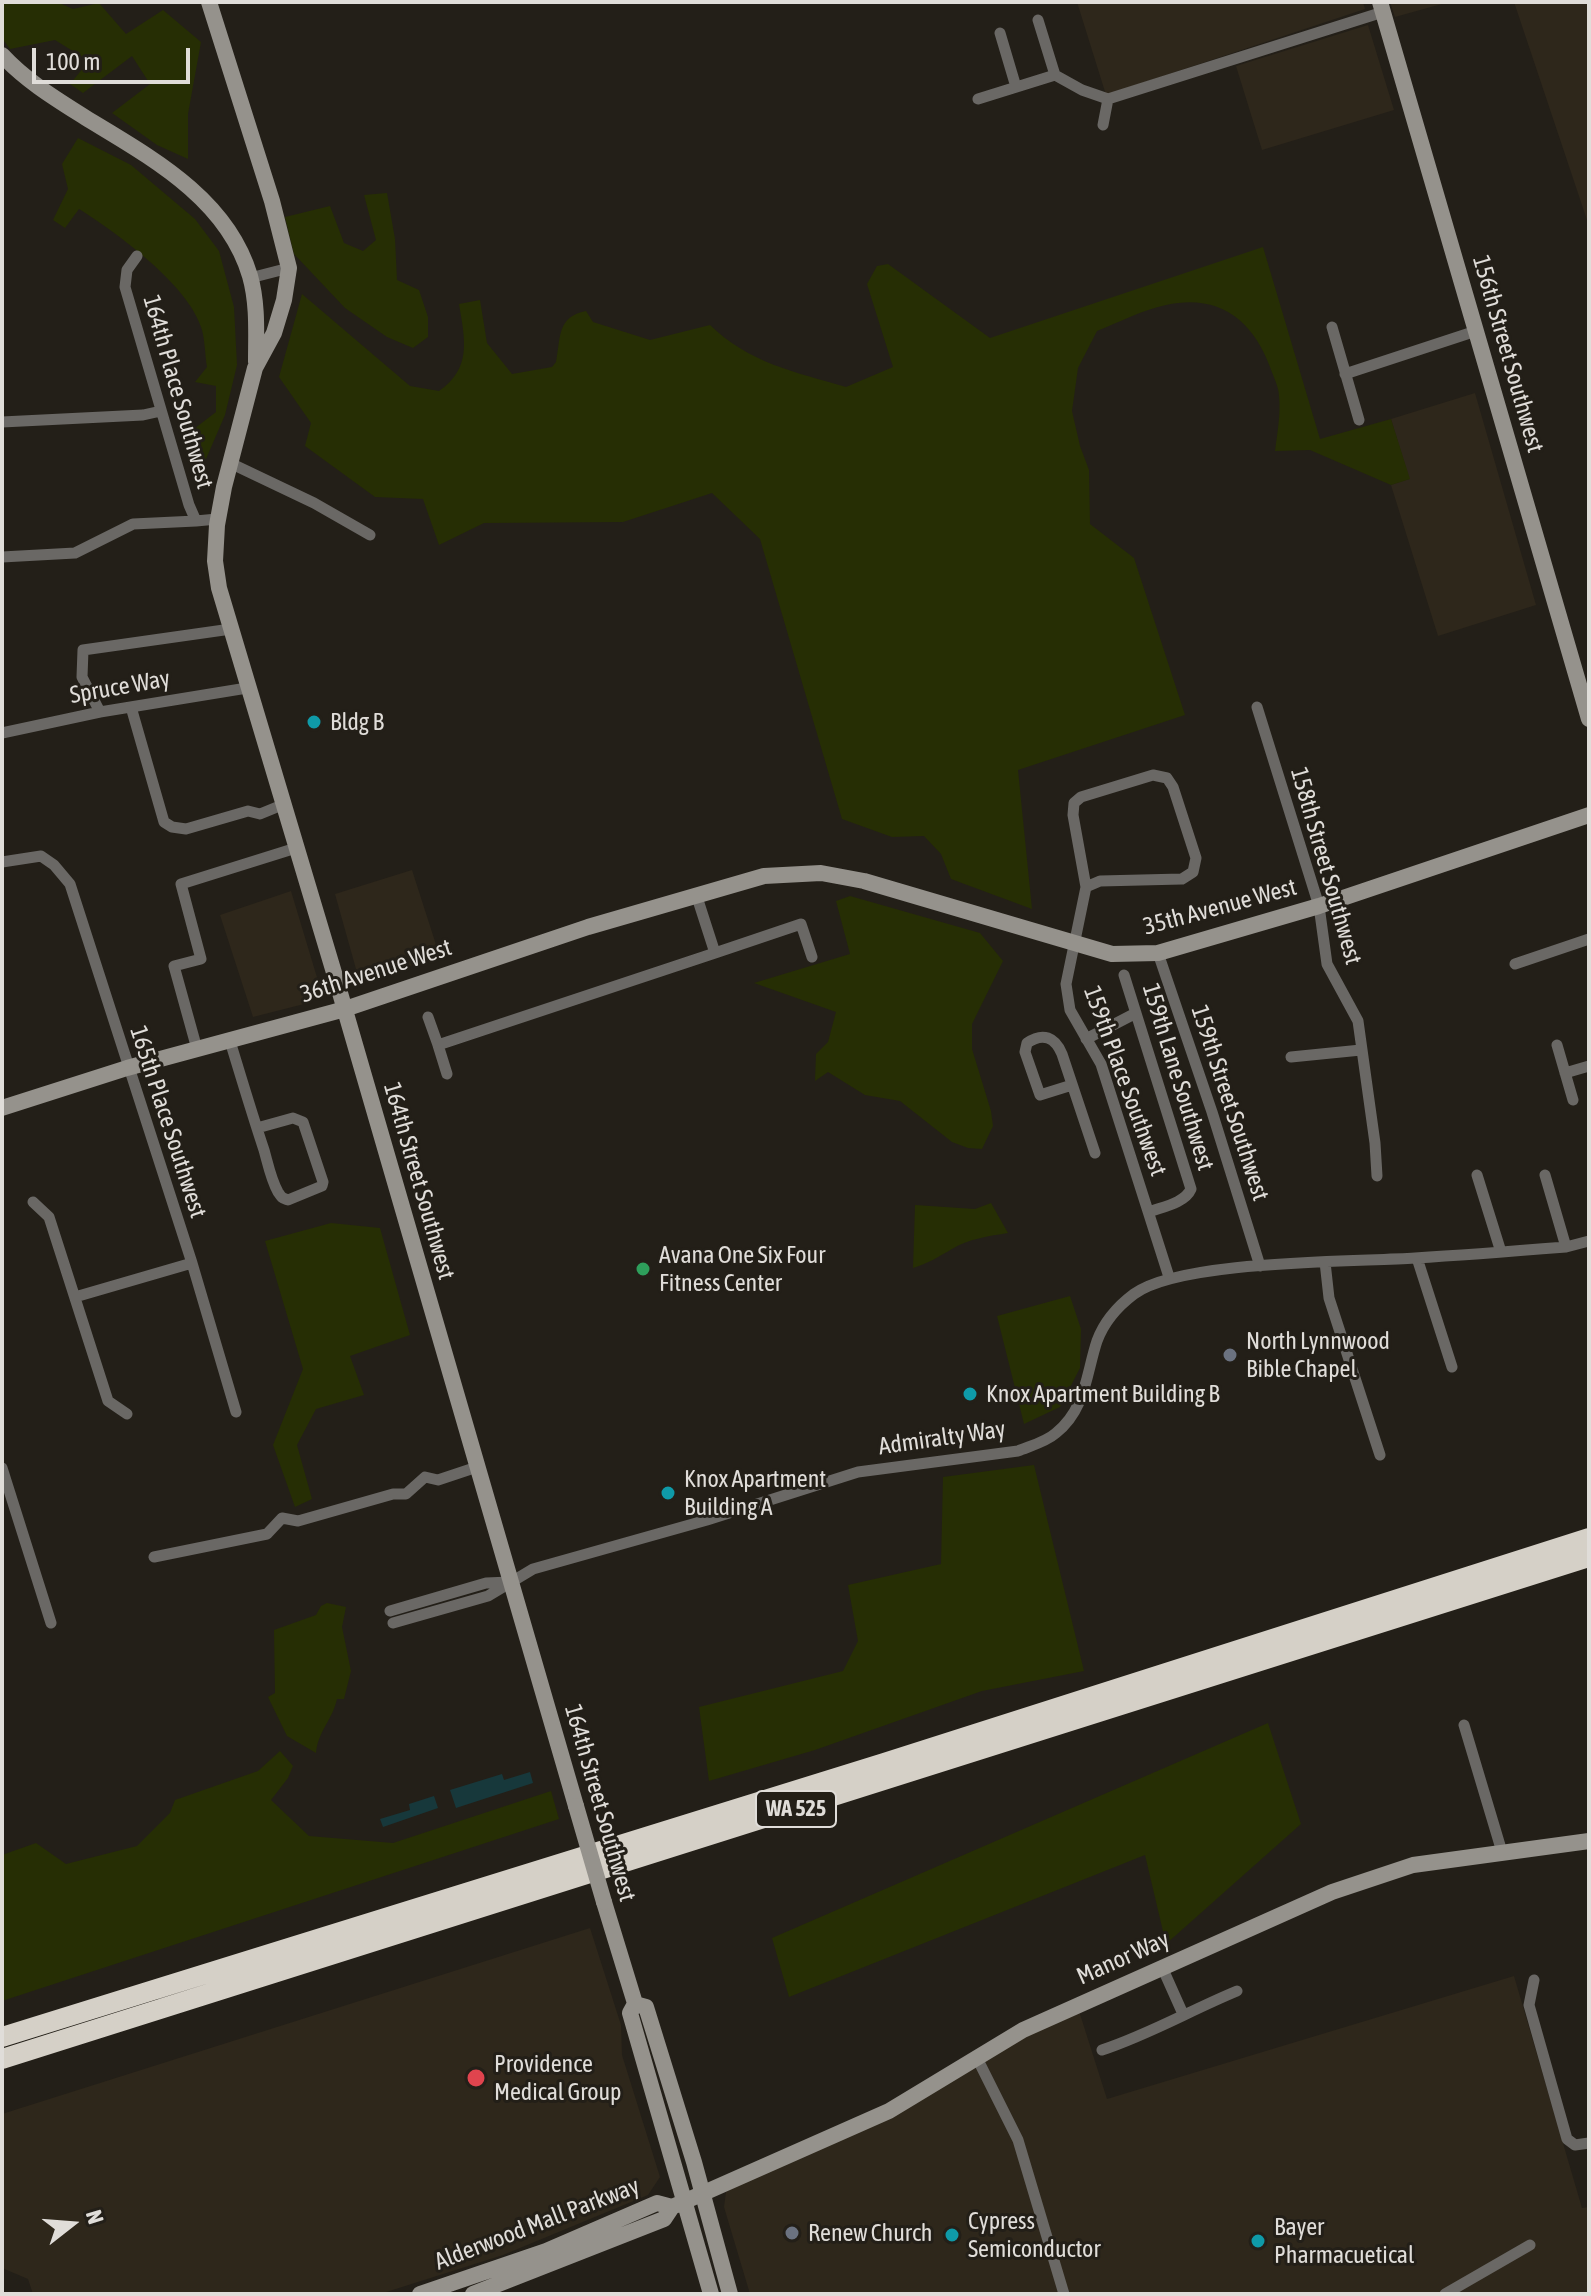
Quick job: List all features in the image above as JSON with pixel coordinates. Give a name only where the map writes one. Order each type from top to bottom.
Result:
[{"type":"highway","name":"WA 525","points":[[2,2037],[854,1772],[1589,1538]]},
{"type":"highway","name":"WA 525","points":[[2,2059],[1589,1557]]},
{"type":"main road","points":[[209,2],[272,201],[289,268],[288,284],[274,333],[255,368]]},
{"type":"main road","name":"156th Street Southwest","points":[[1382,7],[1589,719]]},
{"type":"main road","points":[[2,55],[17,71],[64,104],[162,165],[206,203],[227,229],[243,257],[250,278],[257,323],[255,368]]},
{"type":"main road","name":"164th Street Southwest","points":[[255,368],[217,519],[215,561],[219,588],[635,2004],[630,2013],[678,2203],[711,2294]]},
{"type":"main road","name":"35th Avenue West","points":[[764,876],[821,873],[864,881],[1112,954],[1158,953],[1319,906],[1589,815]]},
{"type":"main road","name":"36th Avenue West","points":[[2,1108],[127,1068],[345,1009],[521,949],[764,876]]},
{"type":"main road","name":"Manor Way","points":[[703,2194],[911,2100],[1023,2030],[1373,1876],[1413,1865],[1589,1841]]},
{"type":"main road","name":"164th Street Southwest","points":[[635,2004],[646,2007],[730,2294]]},
{"type":"main road","name":"Alderwood Mall Parkway","points":[[420,2294],[546,2251],[657,2203],[678,2203],[703,2194]]},
{"type":"main road","name":"Alderwood Mall Parkway","points":[[473,2294],[664,2219],[678,2203]]},
{"type":"street","points":[[1038,20],[1055,75],[1082,90],[1108,99],[1382,7]]},
{"type":"street","points":[[1000,33],[1016,87]]},
{"type":"street","points":[[978,99],[1055,75]]},
{"type":"street","points":[[1103,125],[1108,99]]},
{"type":"street","name":"164th Place Southwest","points":[[137,256],[127,270],[125,287],[189,505],[196,521],[217,519]]},
{"type":"street","points":[[250,278],[289,268]]},
{"type":"street","points":[[1332,327],[1359,420]]},
{"type":"street","points":[[1345,374],[1476,331]]},
{"type":"street","points":[[2,422],[143,415],[161,411]]},
{"type":"street","points":[[230,463],[314,503],[370,535]]},
{"type":"street","points":[[2,557],[75,553],[133,524],[196,521]]},
{"type":"street","points":[[100,712],[82,677],[83,650],[231,629]]},
{"type":"street","name":"Spruce Way","points":[[2,733],[100,712],[247,688]]},
{"type":"street","points":[[131,707],[164,822],[186,829],[248,811],[260,814],[282,805]]},
{"type":"street","name":"158th Street Southwest","points":[[1257,707],[1319,906],[1327,964],[1358,1021],[1377,1176]]},
{"type":"street","name":"159th Place Southwest","points":[[1086,887],[1100,881],[1182,879],[1193,872],[1196,858],[1173,787],[1167,778],[1153,775],[1081,797],[1074,803],[1073,815],[1086,887],[1066,984],[1070,1010],[1101,1064],[1169,1277]]},
{"type":"street","points":[[197,1049],[174,966],[201,959],[181,884],[296,848]]},
{"type":"street","name":"165th Place Southwest","points":[[2,862],[41,856],[54,865],[70,884],[192,1263],[236,1412]]},
{"type":"street","points":[[696,894],[715,953]]},
{"type":"street","points":[[438,1045],[801,924],[812,957]]},
{"type":"street","points":[[1515,964],[1589,939]]},
{"type":"street","name":"159th Street Southwest","points":[[1158,953],[1260,1266]]},
{"type":"street","name":"159th Lane Southwest","points":[[1124,975],[1191,1189],[1184,1199],[1149,1212]]},
{"type":"street","points":[[1086,1039],[1136,1013]]},
{"type":"street","points":[[428,1017],[447,1074]]},
{"type":"street","points":[[1072,1085],[1040,1095],[1025,1052],[1027,1043],[1044,1037],[1052,1038],[1058,1044],[1072,1085],[1095,1153]]},
{"type":"street","points":[[230,1041],[274,1183],[282,1198],[288,1200],[322,1186],[303,1122],[293,1118],[257,1128]]},
{"type":"street","points":[[1557,1045],[1573,1100]]},
{"type":"street","points":[[1291,1057],[1361,1050]]},
{"type":"street","points":[[1565,1073],[1589,1066]]},
{"type":"street","points":[[1477,1175],[1501,1252]]},
{"type":"street","points":[[1545,1175],[1566,1247]]},
{"type":"street","points":[[33,1202],[49,1217],[108,1401],[127,1414]]},
{"type":"street","name":"Admiralty Way","points":[[393,1623],[488,1596],[545,1565],[707,1520],[858,1472],[1018,1451],[1036,1444],[1055,1435],[1070,1419],[1083,1396],[1098,1339],[1114,1311],[1137,1292],[1169,1277],[1260,1266],[1566,1247],[1589,1241]]},
{"type":"street","points":[[1417,1258],[1452,1367]]},
{"type":"street","points":[[1325,1262],[1329,1298],[1380,1455]]},
{"type":"street","points":[[75,1297],[192,1263]]},
{"type":"street","points":[[154,1557],[267,1534],[282,1518],[298,1521],[393,1494],[406,1494],[425,1477],[438,1480],[477,1467]]},
{"type":"street","points":[[2,1468],[51,1623]]},
{"type":"street","points":[[390,1611],[486,1583],[510,1582]]},
{"type":"street","points":[[1464,1725],[1502,1852]]},
{"type":"street","points":[[1162,1967],[1183,2014]]},
{"type":"street","points":[[1534,1980],[1529,2005],[1567,2139],[1575,2145],[1589,2143]]},
{"type":"street","points":[[1102,2050],[1138,2038],[1237,1991]]},
{"type":"street","points":[[977,2058],[1018,2140],[1064,2294]]},
{"type":"street","points":[[1445,2294],[1530,2245]]},
{"type":"shaded area","points":[[1077,2],[1363,2],[1365,9],[1106,95]]},
{"type":"shaded area","points":[[1390,2],[1449,2],[1395,17]]},
{"type":"shaded area","points":[[1514,2],[1589,2],[1589,226]]},
{"type":"shaded area","points":[[1368,25],[1394,110],[1262,150],[1236,66]]},
{"type":"shaded area","points":[[1475,393],[1536,605],[1438,636],[1391,485],[1409,479],[1391,419]]},
{"type":"shaded area","points":[[412,870],[440,957],[374,977],[356,969],[335,894]]},
{"type":"shaded area","points":[[291,891],[319,984],[318,993],[308,1003],[253,1017],[220,915]]},
{"type":"shaded area","points":[[590,1928],[621,2025],[622,2055],[660,2177],[648,2195],[503,2255],[380,2294],[33,2294],[28,2279],[2,2268],[2,2114]]},
{"type":"shaded area","points":[[1514,1976],[1582,2208],[1589,2207],[1589,2294],[750,2294],[724,2207],[726,2192],[977,2058],[1079,2011],[1107,2099]]},
{"type":"green space","points":[[2,2],[57,2],[73,9],[99,3],[126,34],[163,10],[201,42],[188,114],[188,159],[157,145],[112,113],[150,84],[132,56],[83,93],[70,84],[89,61],[55,40],[10,49],[2,38]]},
{"type":"green space","points":[[78,138],[131,165],[195,219],[219,251],[234,307],[237,365],[225,415],[206,459],[190,469],[190,432],[216,412],[216,386],[195,382],[207,367],[202,330],[195,313],[168,279],[113,232],[79,209],[65,228],[53,220],[68,189],[62,164]]},
{"type":"green space","points":[[387,193],[395,239],[397,280],[419,290],[428,317],[428,337],[413,348],[387,337],[345,308],[294,254],[285,217],[330,206],[344,243],[363,251],[376,240],[364,195]]},
{"type":"green space","points":[[1263,247],[1320,439],[1391,419],[1410,479],[1391,485],[1310,450],[1275,451],[1279,403],[1278,389],[1270,367],[1254,336],[1231,314],[1217,307],[1185,302],[1166,305],[1097,331],[1078,368],[1072,411],[1089,470],[1090,524],[1134,558],[1185,715],[1018,770],[1032,909],[951,879],[941,854],[924,836],[892,837],[842,819],[760,539],[712,493],[623,522],[484,523],[439,545],[423,499],[375,497],[305,446],[311,423],[279,377],[302,294],[410,386],[439,391],[457,373],[464,352],[459,304],[480,300],[487,343],[512,374],[552,367],[556,362],[565,323],[586,311],[593,322],[650,340],[710,325],[741,349],[774,365],[846,387],[893,367],[867,284],[877,266],[888,264],[990,338]]},
{"type":"green space","points":[[850,896],[980,933],[1003,961],[972,1024],[972,1049],[993,1126],[982,1149],[952,1142],[900,1101],[865,1095],[828,1072],[815,1081],[816,1054],[828,1042],[836,1012],[754,983],[850,954],[836,901]]},
{"type":"green space","points":[[991,1203],[1008,1233],[965,1243],[913,1268],[915,1205],[975,1209]]},
{"type":"green space","points":[[331,1223],[380,1228],[410,1335],[350,1356],[364,1395],[316,1409],[297,1445],[312,1499],[295,1507],[273,1445],[303,1369],[265,1241]]},
{"type":"green space","points":[[1070,1296],[1081,1329],[1080,1368],[1060,1407],[1024,1424],[997,1316]]},
{"type":"green space","points":[[1034,1465],[1084,1671],[982,1691],[815,1750],[709,1781],[699,1707],[843,1671],[858,1641],[848,1585],[941,1564],[943,1477]]},
{"type":"green space","points":[[327,1603],[346,1607],[342,1627],[351,1671],[344,1699],[337,1699],[319,1738],[316,1753],[287,1736],[268,1697],[275,1693],[274,1630],[316,1615]]},
{"type":"green space","points":[[1268,1723],[1301,1824],[1166,1944],[1145,1855],[789,1997],[772,1938]]},
{"type":"green space","points":[[280,1751],[293,1766],[271,1800],[309,1836],[393,1843],[551,1791],[559,1819],[2,2001],[2,1855],[36,1843],[66,1864],[137,1846],[170,1813],[175,1800],[258,1771]]},
{"type":"water","points":[[530,1772],[533,1783],[456,1808],[450,1790],[502,1774],[504,1780]]},
{"type":"water","points":[[434,1796],[438,1808],[383,1827],[380,1819],[410,1810],[409,1804]]},
{"type":"place","name":"Bldg B","points":[[314,722]]},
{"type":"place","name":"Avana One Six Four Fitness Center","points":[[643,1269]]},
{"type":"place","name":"North Lynnwood Bible Chapel","points":[[1230,1355]]},
{"type":"place","name":"Knox Apartment Building B","points":[[970,1394]]},
{"type":"place","name":"Knox Apartment Building A","points":[[668,1493]]},
{"type":"place","name":"Providence Medical Group","points":[[476,2078]]},
{"type":"place","name":"Renew Church","points":[[792,2233]]},
{"type":"place","name":"Cypress Semiconductor","points":[[952,2235]]},
{"type":"place","name":"Bayer Pharmacuetical","points":[[1258,2241]]}]
